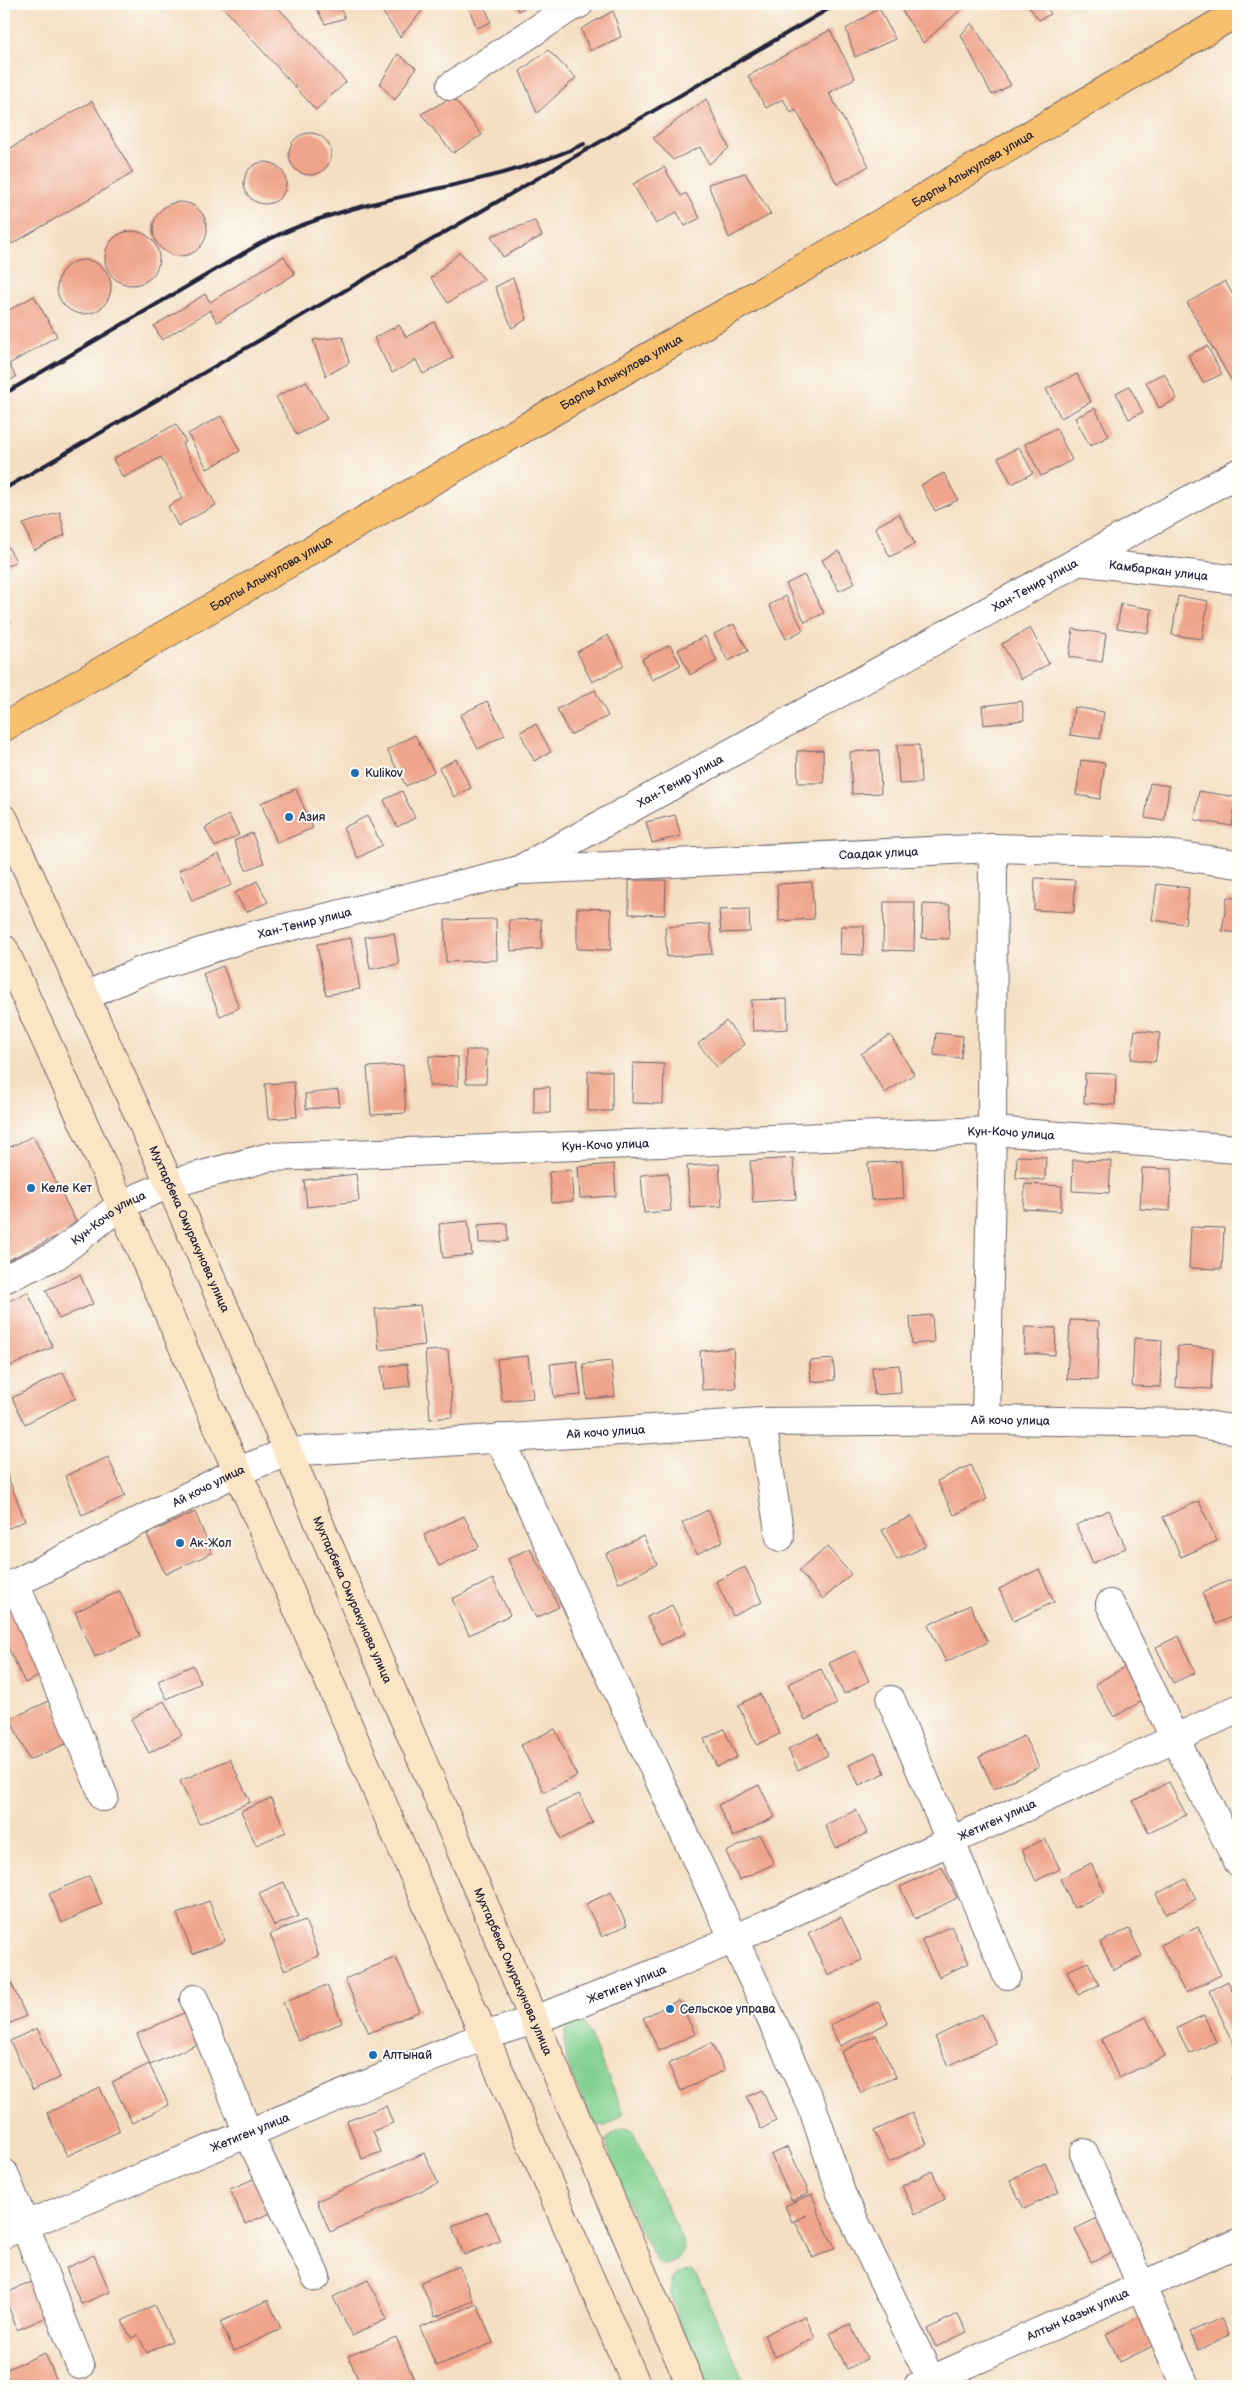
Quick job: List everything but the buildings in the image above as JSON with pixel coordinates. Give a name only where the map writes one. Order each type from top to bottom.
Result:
[{"type":"main road","name":"Барпы Алыкулова улица","points":[[4,727],[860,235],[1238,12]]},
{"type":"main road","name":"Мухтарбека Омуракунова улица","points":[[4,819],[86,996],[288,1452],[691,2386]]},
{"type":"main road","points":[[4,949],[121,1205],[637,2386]]},
{"type":"street","points":[[451,86],[568,9],[579,4]]},
{"type":"street","name":"Хан-Тенир улица","points":[[86,996],[142,971],[248,936],[518,870],[1238,473]]},
{"type":"street","name":"Камбаркан улица","points":[[1078,561],[1238,580]]},
{"type":"street","points":[[986,1420],[992,1131],[994,848]]},
{"type":"street","name":"Саадак улица","points":[[518,870],[994,848],[1152,852],[1238,864]]},
{"type":"street","name":"Кун-Кочо улица","points":[[4,1279],[58,1255],[121,1205],[169,1184],[269,1157],[992,1131],[1238,1149]]},
{"type":"street","name":"Ай кочо улица","points":[[9,1586],[238,1471],[288,1452],[762,1422],[986,1420],[1194,1423],[1238,1430]]},
{"type":"street","points":[[762,1422],[780,1537]]},
{"type":"street","points":[[499,1438],[812,2106],[841,2192],[924,2383]]},
{"type":"street","points":[[9,1586],[104,1797]]},
{"type":"street","points":[[1110,1604],[1175,1739],[1238,1862]]},
{"type":"street","points":[[891,1700],[1007,1975]]},
{"type":"street","name":"Жетиген улица","points":[[14,2229],[484,2036],[534,2021],[733,1939],[1175,1739],[1238,1708]]},
{"type":"street","points":[[194,1999],[248,2133],[316,2277]]},
{"type":"street","points":[[1084,2153],[1185,2386]]},
{"type":"street","points":[[4,2173],[14,2229],[80,2365]]},
{"type":"street","name":"Алтын Казык улица","points":[[924,2383],[1238,2243]]},
{"type":"green space","points":[[577,2019],[583,2021],[587,2029],[624,2113],[606,2126],[596,2125],[576,2085],[565,2053],[564,2038],[568,2027]]},
{"type":"green space","points":[[624,2128],[630,2129],[634,2134],[682,2241],[682,2251],[678,2259],[670,2264],[660,2265],[643,2236],[605,2141],[612,2134]]},
{"type":"green space","points":[[692,2270],[699,2280],[746,2386],[708,2386],[703,2376],[682,2330],[671,2292],[671,2284],[674,2278],[679,2274]]},
{"type":"railway","points":[[4,489],[837,4]]},
{"type":"railway","points":[[4,394],[261,243],[300,226],[340,212],[381,201],[505,172],[545,160],[584,144]]},
{"type":"place","name":"Kulikov","points":[[355,773]]},
{"type":"place","name":"Азия","points":[[289,817]]},
{"type":"place","name":"Келе Кет","points":[[31,1188]]},
{"type":"place","name":"Ак-Жол","points":[[180,1543]]},
{"type":"place","name":"Сельское управа","points":[[670,2009]]},
{"type":"place","name":"Алтынай","points":[[373,2055]]}]
